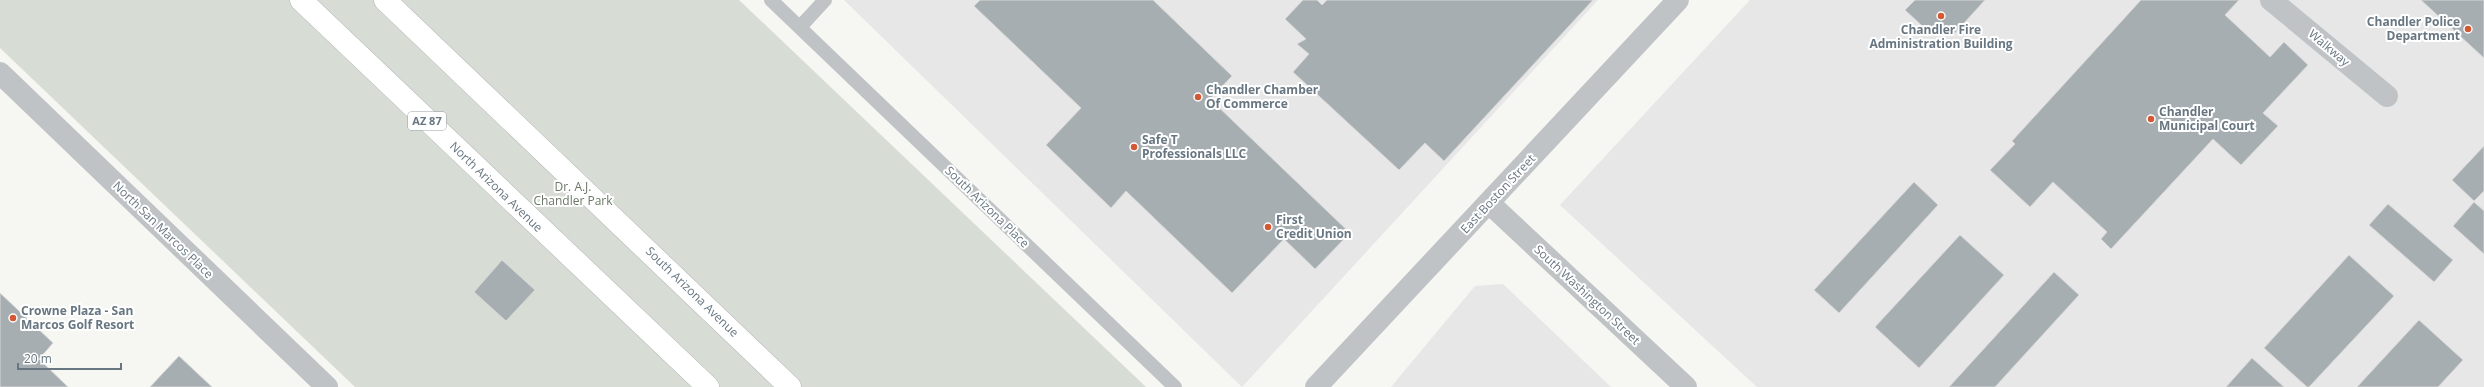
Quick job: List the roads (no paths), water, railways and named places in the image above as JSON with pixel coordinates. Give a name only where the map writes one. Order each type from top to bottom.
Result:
[{"type":"main road","name":"North Arizona Avenue","points":[[301,0],[708,387]]},
{"type":"main road","name":"South Arizona Avenue","points":[[385,0],[594,198],[790,387]]},
{"type":"street","name":"East Boston Street","points":[[1316,387],[1678,0]]},
{"type":"street","name":"Walkway","points":[[2271,0],[2386,96]]},
{"type":"street","name":"North San Marcos Place","points":[[0,73],[327,387]]},
{"type":"street","name":"South Washington Street","points":[[1489,203],[1686,387]]},
{"type":"lane","name":"South Arizona Place","points":[[771,0],[1175,387]]},
{"type":"lane","points":[[800,27],[825,0]]},
{"type":"place","name":"Chandler Fire Administration Building","points":[[1941,16]]},
{"type":"place","name":"Chandler Police Department","points":[[2468,29]]},
{"type":"place","name":"Chandler Chamber Of Commerce","points":[[1198,97]]},
{"type":"place","name":"Chandler Municipal Court","points":[[2151,119]]},
{"type":"place","name":"Safe T Professionals LLC","points":[[1134,147]]},
{"type":"place","name":"First Credit Union","points":[[1268,227]]},
{"type":"place","name":"Crowne Plaza - San Marcos Golf Resort","points":[[13,318]]},
{"type":"park label","name":"Dr. A.J. Chandler Park","points":[[573,194]]}]
